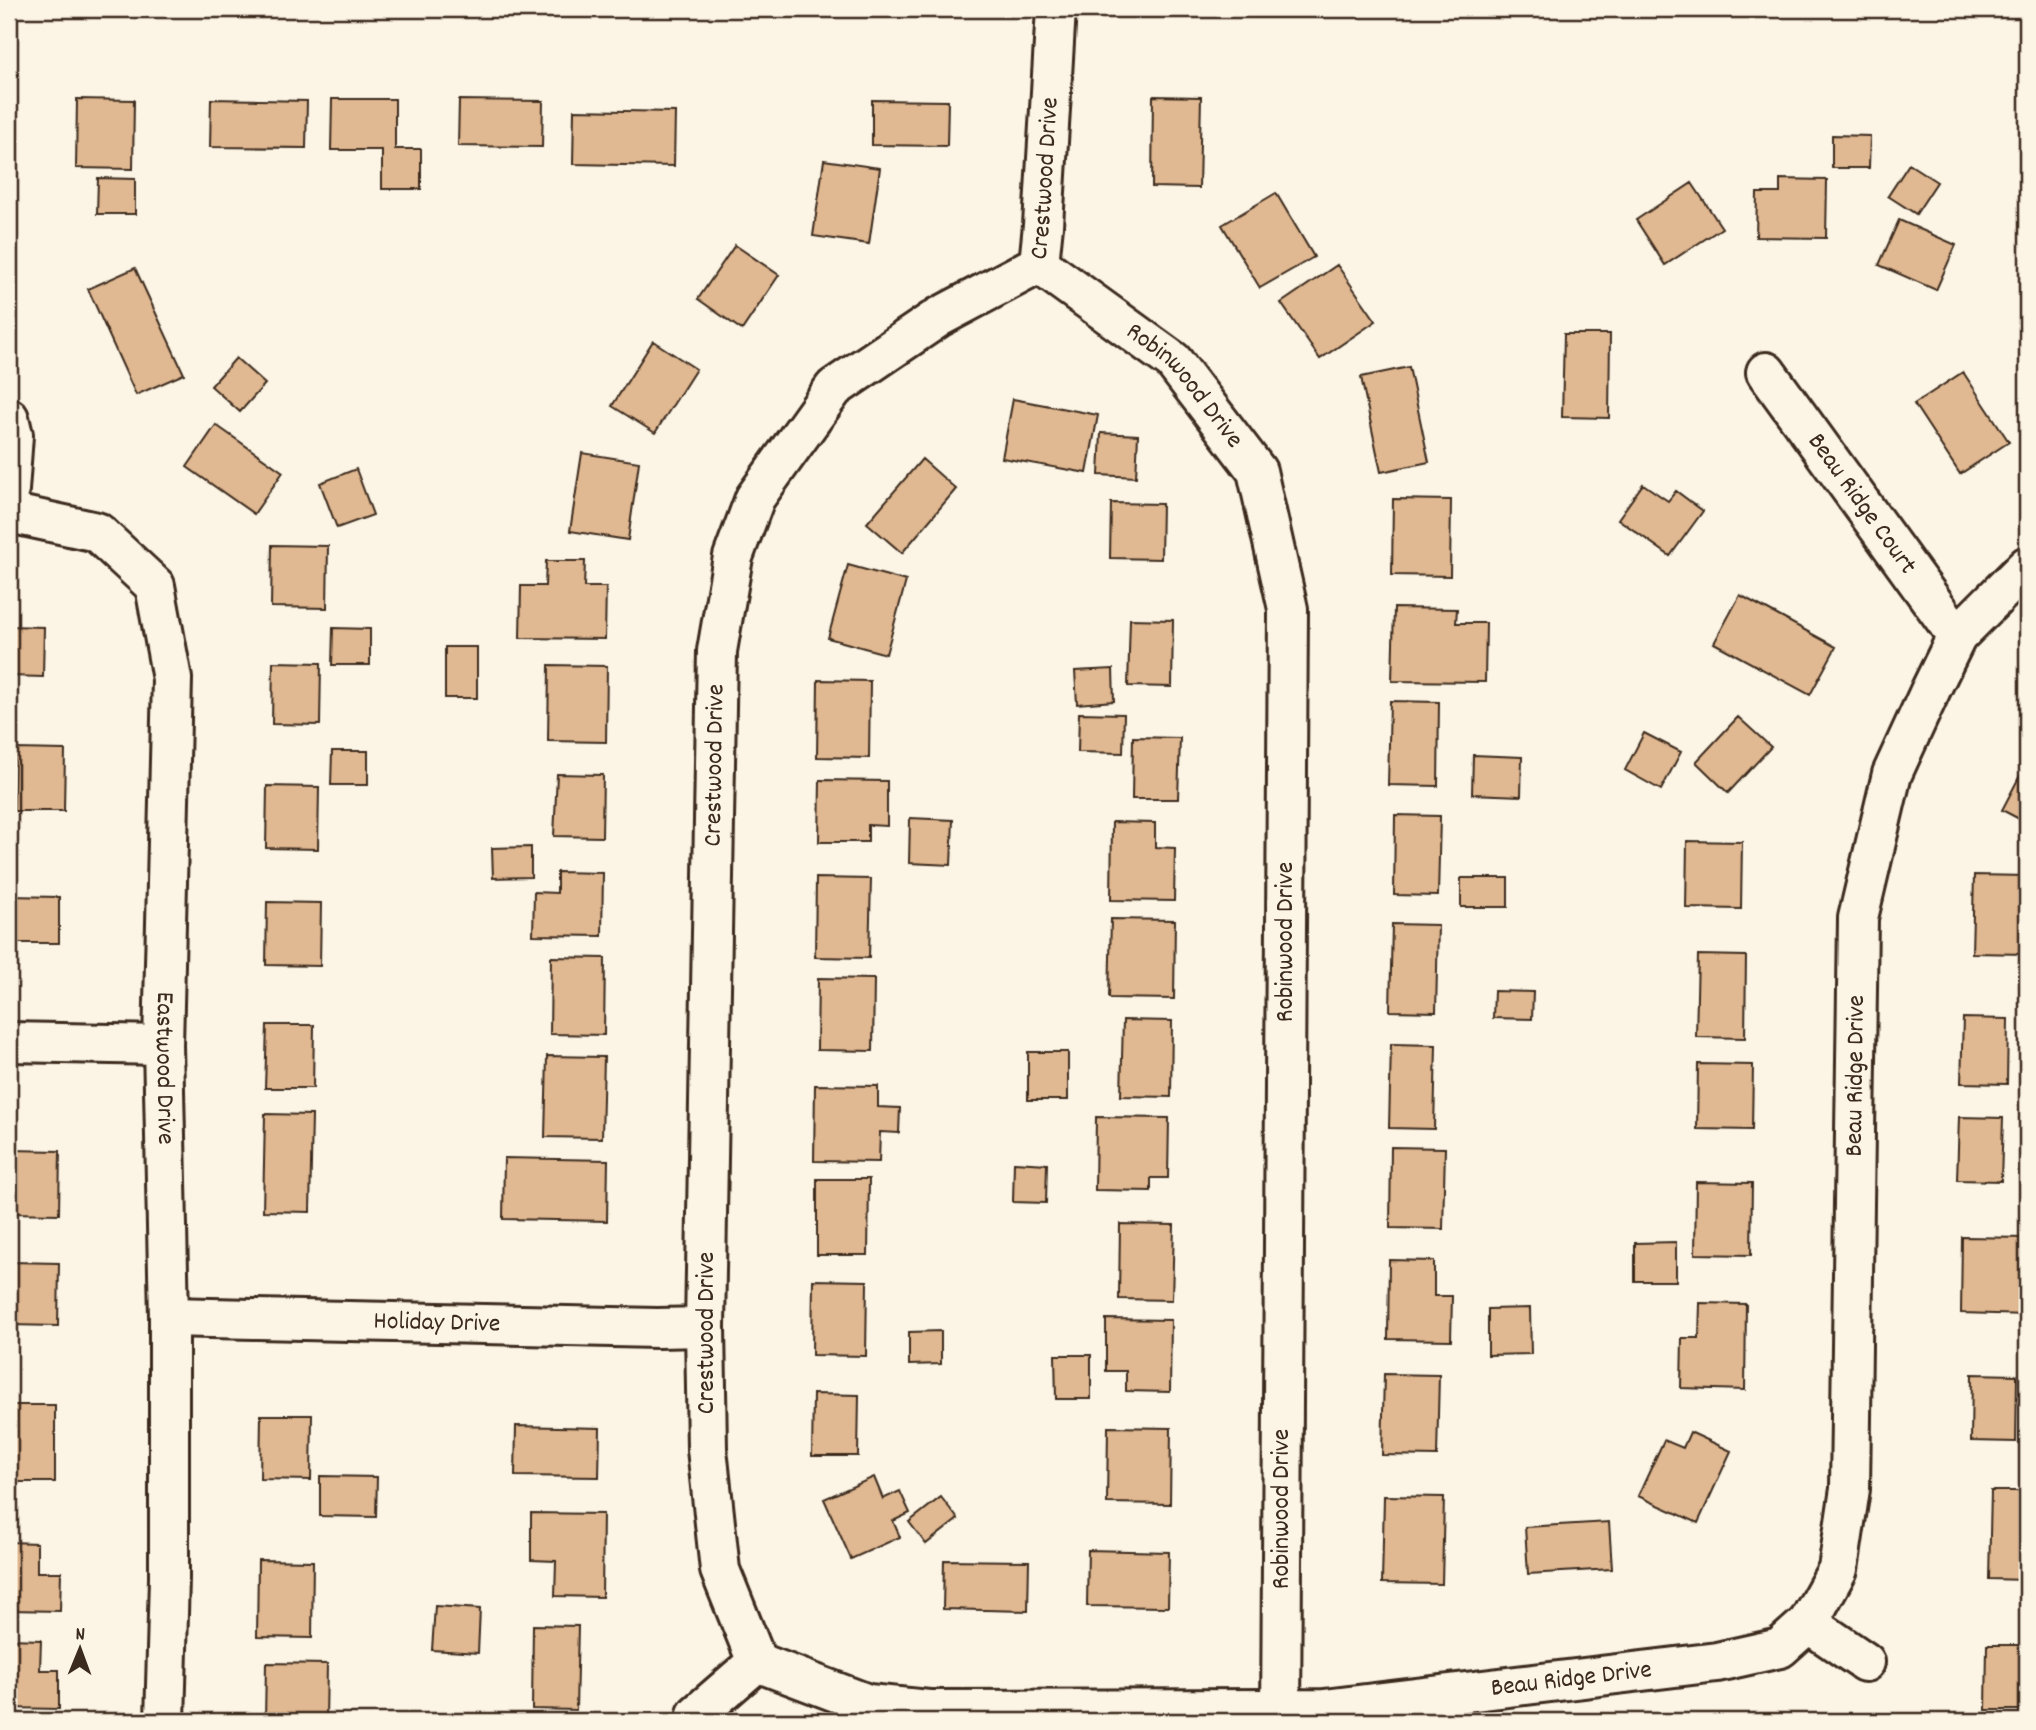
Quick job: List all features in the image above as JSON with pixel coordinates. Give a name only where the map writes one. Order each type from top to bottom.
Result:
[{"type":"street","name":"Crestwood Drive","points":[[757,1662],[720,1570],[707,1449],[705,1327],[717,651],[733,557],[755,498],[834,388],[939,317],[1039,264],[1056,9]]},
{"type":"street","name":"Robinwood Drive","points":[[1039,264],[1173,361],[1257,471],[1288,609],[1281,1715]]},
{"type":"street","name":"Beau Ridge Court","points":[[1766,372],[1957,636]]},
{"type":"street","points":[[9,418],[13,435],[9,489]]},
{"type":"street","name":"Eastwood Drive","points":[[9,513],[97,532],[155,586],[172,680],[163,1045],[169,1317],[169,1565],[165,1721]]},
{"type":"street","name":"Beau Ridge Drive","points":[[1281,1715],[1717,1662],[1780,1648],[1808,1623],[1838,1569],[1850,1489],[1858,918],[1892,774],[1931,689],[1957,636],[2027,566]]},
{"type":"street","points":[[9,1042],[163,1045]]},
{"type":"street","name":"Holiday Drive","points":[[169,1317],[705,1327]]},
{"type":"street","points":[[1808,1623],[1865,1662]]},
{"type":"street","points":[[697,1714],[757,1662],[868,1704],[929,1710],[1281,1715]]},
{"type":"building","points":[[1153,96],[1201,97],[1199,188],[1152,187]]},
{"type":"building","points":[[77,99],[134,100],[133,169],[76,168]]},
{"type":"building","points":[[211,99],[307,101],[306,148],[210,147]]},
{"type":"building","points":[[332,99],[395,99],[395,149],[421,149],[421,189],[382,189],[382,150],[331,150]]},
{"type":"building","points":[[459,100],[543,101],[542,147],[458,146]]},
{"type":"building","points":[[872,100],[948,101],[947,146],[872,145]]},
{"type":"building","points":[[574,110],[675,112],[674,166],[573,164]]},
{"type":"building","points":[[1832,135],[1870,136],[1869,168],[1832,168]]},
{"type":"building","points":[[824,160],[880,168],[869,244],[813,236]]},
{"type":"building","points":[[1909,164],[1937,182],[1916,214],[1888,196]]},
{"type":"building","points":[[98,178],[135,179],[135,214],[97,214]]},
{"type":"building","points":[[1780,179],[1827,180],[1826,238],[1756,237],[1757,193],[1780,193]]},
{"type":"building","points":[[1692,183],[1722,228],[1665,265],[1636,220]]},
{"type":"building","points":[[1276,193],[1314,257],[1260,288],[1222,225]]},
{"type":"building","points":[[1899,220],[1956,245],[1936,290],[1879,265]]},
{"type":"building","points":[[735,245],[779,275],[742,330],[698,299]]},
{"type":"building","points":[[1337,265],[1376,321],[1320,359],[1281,303]]},
{"type":"building","points":[[135,268],[184,374],[136,395],[88,289]]},
{"type":"building","points":[[1564,334],[1610,334],[1609,418],[1562,417]]},
{"type":"building","points":[[653,341],[696,369],[655,433],[612,406]]},
{"type":"building","points":[[236,358],[265,384],[240,412],[211,386]]},
{"type":"building","points":[[1409,367],[1429,462],[1381,472],[1361,377]]},
{"type":"building","points":[[1963,372],[2009,442],[1960,474],[1914,404]]},
{"type":"building","points":[[1013,399],[1098,415],[1087,473],[1002,458]]},
{"type":"building","points":[[216,425],[283,472],[254,514],[187,467]]},
{"type":"building","points":[[1101,433],[1138,435],[1136,477],[1099,475]]},
{"type":"building","points":[[582,453],[639,462],[628,540],[570,531]]},
{"type":"building","points":[[922,459],[956,489],[902,553],[867,523]]},
{"type":"building","points":[[356,469],[373,515],[337,528],[320,483]]},
{"type":"building","points":[[1643,484],[1668,501],[1676,491],[1703,511],[1670,556],[1618,519]]},
{"type":"building","points":[[1393,499],[1451,500],[1450,576],[1392,575]]},
{"type":"building","points":[[1111,503],[1162,504],[1161,559],[1110,558]]},
{"type":"building","points":[[272,545],[328,546],[327,608],[271,607]]},
{"type":"building","points":[[546,561],[585,561],[584,587],[606,587],[605,639],[520,638],[521,586],[545,586]]},
{"type":"building","points":[[848,565],[906,581],[886,654],[828,638]]},
{"type":"building","points":[[1740,595],[1836,647],[1810,695],[1714,643]]},
{"type":"building","points":[[1394,608],[1457,609],[1456,623],[1486,623],[1485,682],[1392,681]]},
{"type":"building","points":[[1130,619],[1173,620],[1172,687],[1128,686]]},
{"type":"building","points":[[9,626],[44,627],[43,677],[9,676]]},
{"type":"building","points":[[333,628],[370,629],[370,665],[332,665]]},
{"type":"building","points":[[445,647],[477,647],[477,698],[445,698]]},
{"type":"building","points":[[273,662],[321,663],[320,725],[272,724]]},
{"type":"building","points":[[549,665],[607,666],[606,742],[548,741]]},
{"type":"building","points":[[1113,669],[1114,701],[1077,704],[1075,671]]},
{"type":"building","points":[[818,680],[870,681],[869,758],[817,757]]},
{"type":"building","points":[[1390,701],[1439,702],[1438,786],[1388,785]]},
{"type":"building","points":[[1079,713],[1124,714],[1123,753],[1078,752]]},
{"type":"building","points":[[1738,717],[1771,747],[1728,793],[1696,762]]},
{"type":"building","points":[[1644,733],[1681,752],[1661,790],[1625,770]]},
{"type":"building","points":[[1133,737],[1180,738],[1178,799],[1132,799]]},
{"type":"building","points":[[15,749],[65,750],[64,811],[14,811]]},
{"type":"building","points":[[332,751],[368,751],[368,785],[331,785]]},
{"type":"building","points":[[1473,755],[1522,757],[1521,796],[1472,794]]},
{"type":"building","points":[[2027,762],[2027,823],[2002,810]]},
{"type":"building","points":[[557,774],[603,775],[602,837],[554,836]]},
{"type":"building","points":[[820,780],[887,781],[887,826],[868,825],[868,842],[819,842]]},
{"type":"building","points":[[267,786],[319,787],[318,849],[266,848]]},
{"type":"building","points":[[1395,815],[1440,816],[1438,896],[1394,895]]},
{"type":"building","points":[[910,818],[953,820],[951,865],[909,863]]},
{"type":"building","points":[[1112,822],[1155,823],[1155,847],[1175,848],[1174,901],[1111,900]]},
{"type":"building","points":[[1687,841],[1742,842],[1741,909],[1686,908]]},
{"type":"building","points":[[531,847],[531,877],[493,878],[492,848]]},
{"type":"building","points":[[557,872],[603,873],[602,936],[533,935],[534,892],[557,893]]},
{"type":"building","points":[[1974,875],[2027,876],[2026,954],[1972,953]]},
{"type":"building","points":[[816,878],[871,879],[869,958],[815,957]]},
{"type":"building","points":[[1461,878],[1508,878],[1508,907],[1461,907]]},
{"type":"building","points":[[9,896],[59,897],[59,943],[9,943]]},
{"type":"building","points":[[267,902],[321,903],[320,966],[266,965]]},
{"type":"building","points":[[1111,919],[1175,920],[1174,999],[1109,998]]},
{"type":"building","points":[[1392,924],[1438,925],[1436,1012],[1390,1011]]},
{"type":"building","points":[[1698,955],[1746,956],[1745,1038],[1696,1037]]},
{"type":"building","points":[[551,957],[605,958],[604,1035],[550,1034]]},
{"type":"building","points":[[818,978],[874,979],[873,1051],[817,1050]]},
{"type":"building","points":[[1494,991],[1533,992],[1532,1019],[1493,1018]]},
{"type":"building","points":[[1963,1018],[2008,1019],[2007,1084],[1961,1083]]},
{"type":"building","points":[[1123,1020],[1172,1021],[1171,1097],[1121,1096]]},
{"type":"building","points":[[267,1025],[314,1025],[313,1088],[265,1088]]},
{"type":"building","points":[[1391,1044],[1436,1045],[1434,1129],[1389,1128]]},
{"type":"building","points":[[1028,1052],[1068,1052],[1068,1100],[1028,1100]]},
{"type":"building","points":[[547,1056],[604,1057],[602,1138],[545,1137]]},
{"type":"building","points":[[1698,1064],[1753,1065],[1752,1130],[1697,1129]]},
{"type":"building","points":[[815,1085],[878,1086],[878,1107],[900,1108],[899,1133],[880,1132],[879,1162],[814,1161]]},
{"type":"building","points":[[265,1114],[312,1115],[310,1212],[263,1211]]},
{"type":"building","points":[[1096,1117],[1169,1118],[1168,1178],[1151,1178],[1151,1191],[1095,1190]]},
{"type":"building","points":[[1959,1117],[2003,1118],[2001,1181],[1957,1180]]},
{"type":"building","points":[[1391,1147],[1445,1148],[1443,1229],[1390,1228]]},
{"type":"building","points":[[10,1150],[60,1151],[59,1214],[9,1213]]},
{"type":"building","points":[[504,1158],[608,1160],[607,1221],[503,1219]]},
{"type":"building","points":[[1014,1162],[1047,1164],[1046,1203],[1013,1202]]},
{"type":"building","points":[[817,1179],[869,1179],[868,1255],[817,1255]]},
{"type":"building","points":[[2027,1179],[2027,1215],[2024,1215]]},
{"type":"building","points":[[1696,1182],[1752,1183],[1751,1255],[1695,1254]]},
{"type":"building","points":[[1120,1224],[1174,1225],[1172,1300],[1119,1299]]},
{"type":"building","points":[[1962,1237],[2027,1238],[2027,1315],[1961,1313]]},
{"type":"building","points":[[1676,1242],[1676,1281],[1635,1281],[1635,1243]]},
{"type":"building","points":[[1389,1260],[1434,1261],[1434,1296],[1452,1296],[1451,1340],[1388,1339]]},
{"type":"building","points":[[10,1262],[59,1263],[58,1326],[9,1325]]},
{"type":"building","points":[[813,1280],[867,1281],[866,1356],[812,1355]]},
{"type":"building","points":[[1700,1303],[1746,1304],[1745,1390],[1681,1388],[1682,1338],[1699,1338]]},
{"type":"building","points":[[1530,1308],[1531,1354],[1488,1355],[1488,1309]]},
{"type":"building","points":[[1106,1319],[1171,1320],[1170,1392],[1126,1391],[1126,1371],[1106,1371]]},
{"type":"building","points":[[941,1331],[941,1364],[909,1365],[909,1332]]},
{"type":"building","points":[[1055,1355],[1091,1355],[1091,1399],[1056,1399]]},
{"type":"building","points":[[1384,1374],[1439,1375],[1437,1456],[1382,1455]]},
{"type":"building","points":[[1972,1374],[2017,1375],[2016,1442],[1971,1441]]},
{"type":"building","points":[[813,1394],[859,1395],[858,1456],[812,1456]]},
{"type":"building","points":[[9,1405],[55,1405],[55,1482],[9,1482]]},
{"type":"building","points":[[261,1415],[312,1415],[311,1480],[260,1479]]},
{"type":"building","points":[[516,1426],[600,1428],[599,1477],[515,1476]]},
{"type":"building","points":[[1108,1427],[1171,1428],[1170,1504],[1107,1503]]},
{"type":"building","points":[[1690,1432],[1731,1451],[1698,1523],[1638,1496],[1664,1440],[1683,1448]]},
{"type":"building","points":[[320,1476],[377,1477],[376,1517],[320,1516]]},
{"type":"building","points":[[874,1477],[883,1499],[900,1491],[910,1513],[893,1521],[900,1537],[851,1559],[824,1499]]},
{"type":"building","points":[[1991,1491],[2027,1491],[2027,1580],[1989,1579]]},
{"type":"building","points":[[1384,1496],[1444,1497],[1442,1584],[1382,1583]]},
{"type":"building","points":[[941,1497],[958,1519],[926,1544],[909,1522]]},
{"type":"building","points":[[531,1513],[603,1514],[602,1597],[555,1596],[556,1561],[531,1560]]},
{"type":"building","points":[[1609,1522],[1612,1569],[1528,1574],[1525,1527]]},
{"type":"building","points":[[9,1542],[37,1543],[37,1572],[61,1572],[60,1611],[9,1610]]},
{"type":"building","points":[[1088,1550],[1169,1552],[1168,1607],[1087,1606]]},
{"type":"building","points":[[258,1560],[313,1561],[312,1638],[257,1637]]},
{"type":"building","points":[[944,1560],[1029,1561],[1028,1611],[943,1609]]},
{"type":"building","points":[[435,1606],[480,1609],[478,1653],[432,1650]]},
{"type":"building","points":[[533,1625],[578,1626],[576,1710],[532,1709]]},
{"type":"building","points":[[9,1639],[41,1640],[40,1670],[59,1670],[59,1709],[9,1708]]},
{"type":"building","points":[[1987,1645],[2027,1645],[2027,1710],[1986,1710]]},
{"type":"building","points":[[266,1663],[327,1664],[326,1721],[265,1721]]}]
